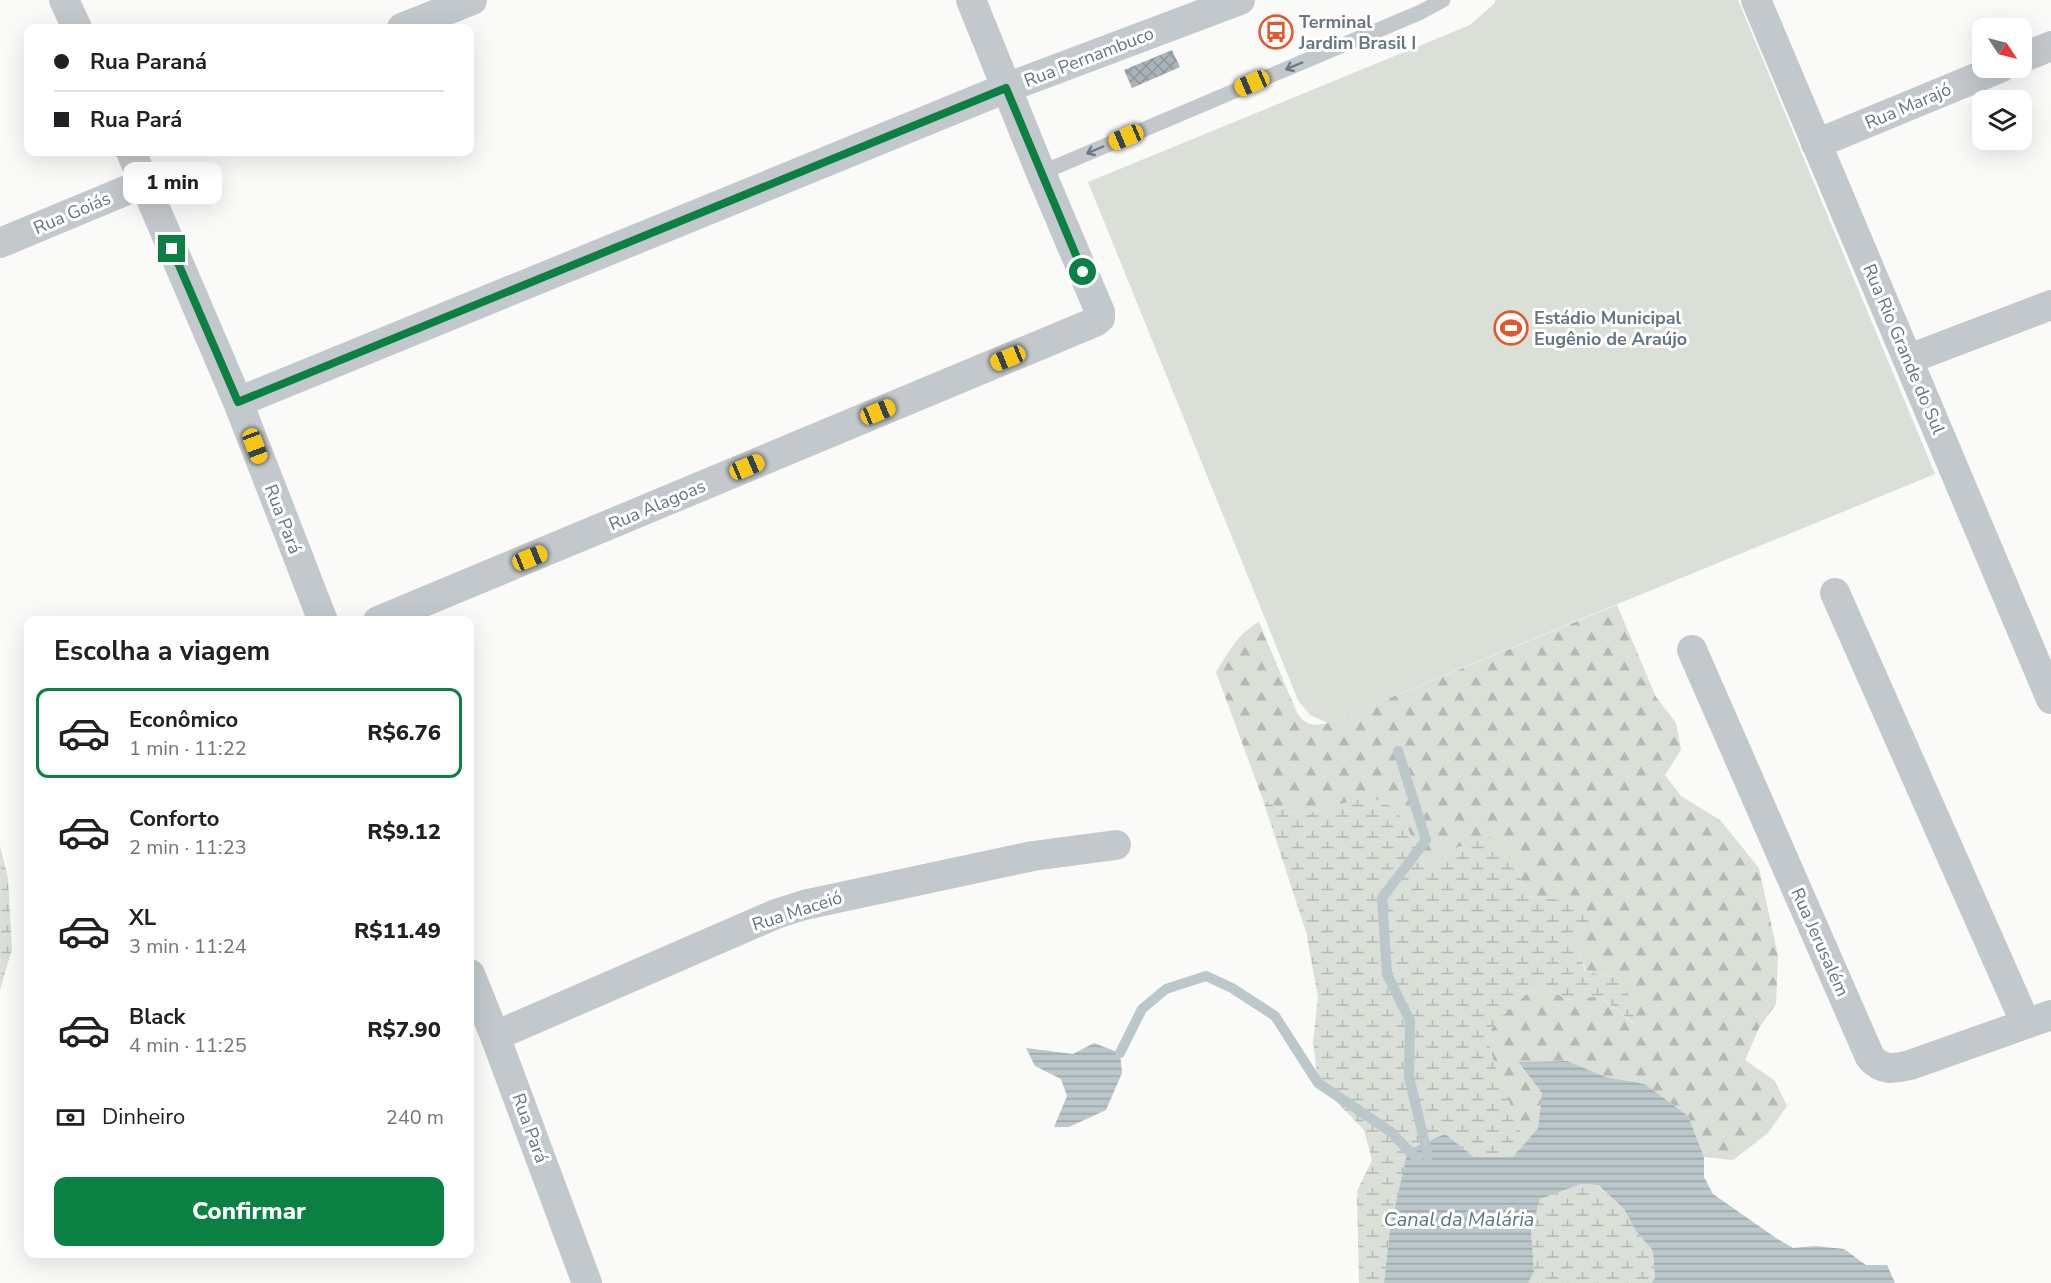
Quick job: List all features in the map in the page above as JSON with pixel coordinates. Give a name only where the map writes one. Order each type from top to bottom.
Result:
[{"type":"street","points":[[64,0],[75,24]]},
{"type":"street","points":[[409,17],[472,0]]},
{"type":"street","points":[[971,0],[1041,173]]},
{"type":"street","name":"Rua Pernambuco","points":[[238,402],[1006,88],[1240,0]]},
{"type":"street","name":"Rua Rio Grande do Sul","points":[[1756,0],[2051,699]]},
{"type":"street","points":[[2032,54],[2051,46]]},
{"type":"street","name":"Rua Marajó","points":[[1816,144],[1976,78]]},
{"type":"street","name":"Rua Pará","points":[[133,156],[238,402],[320,616]]},
{"type":"street","name":"Rua Alagoas","points":[[390,616],[1084,327],[1100,318],[1100,312],[1041,173]]},
{"type":"street","name":"Rua Goiás","points":[[0,243],[144,183]]},
{"type":"street","points":[[1908,359],[2051,304]]},
{"type":"street","points":[[1834,593],[2038,1020]]},
{"type":"street","name":"Rua Jerusalém","points":[[1692,650],[1865,1046],[1876,1064],[1894,1069],[1910,1065],[2038,1020]]},
{"type":"street","name":"Rua Maceió","points":[[495,1036],[776,914],[804,905],[1033,856],[1116,845]]},
{"type":"street","name":"Rua Pará","points":[[474,984],[587,1283]]},
{"type":"lane","points":[[1041,173],[1421,12],[1443,0]]},
{"type":"green space","name":"Estádio Municipal Eugênio de Araújo","points":[[1495,0],[1738,0],[1935,474],[1328,723],[1310,715],[1298,700],[1088,182],[1470,25],[1495,3]]},
{"type":"green space","points":[[1617,605],[1656,697],[1676,723],[1681,750],[1665,775],[1681,796],[1720,820],[1759,868],[1778,956],[1776,1004],[1759,1028],[1745,1060],[1775,1081],[1787,1106],[1768,1133],[1733,1160],[1704,1157],[1688,1116],[1645,1084],[1606,1077],[1567,1061],[1518,1063],[1542,1093],[1538,1128],[1525,1143],[1494,1063],[1487,1035],[1498,1020],[1539,985],[1569,1000],[1599,996],[1635,1025],[1623,980],[1586,971],[1561,900],[1527,896],[1515,864],[1458,847],[1427,870],[1405,823],[1393,807],[1369,796],[1306,814],[1279,808],[1263,800],[1216,672],[1240,637],[1259,622],[1297,713],[1307,723],[1323,724]]},
{"type":"green space","points":[[1369,796],[1393,807],[1405,823],[1427,870],[1458,847],[1491,837],[1515,864],[1527,896],[1561,900],[1595,916],[1576,941],[1585,971],[1623,980],[1636,1025],[1599,996],[1569,1000],[1539,985],[1505,1014],[1487,1035],[1494,1063],[1525,1143],[1513,1158],[1474,1157],[1445,1134],[1390,1229],[1384,1283],[1359,1283],[1357,1191],[1372,1160],[1364,1130],[1318,1083],[1313,1042],[1318,997],[1306,932],[1263,800],[1279,808],[1306,814]]},
{"type":"green space","points":[[0,846],[8,878],[12,949],[0,990]]},
{"type":"green space","points":[[1581,1184],[1597,1185],[1624,1209],[1636,1231],[1653,1251],[1655,1278],[1651,1283],[1528,1283],[1534,1272],[1531,1231],[1540,1199]]},
{"type":"water","points":[[1094,1043],[1120,1053],[1122,1073],[1106,1110],[1069,1127],[1054,1127],[1067,1096],[1061,1079],[1035,1066],[1026,1048],[1073,1054]]},
{"type":"water","name":"Canal da Malária","points":[[1567,1061],[1606,1077],[1645,1084],[1688,1116],[1704,1157],[1704,1177],[1713,1194],[1776,1238],[1793,1248],[1815,1246],[1844,1249],[1866,1265],[1887,1265],[1895,1283],[1651,1283],[1655,1278],[1653,1251],[1636,1231],[1624,1209],[1598,1185],[1581,1184],[1540,1199],[1531,1231],[1534,1272],[1528,1283],[1384,1283],[1390,1229],[1408,1150],[1445,1134],[1474,1157],[1513,1157],[1538,1128],[1542,1093],[1518,1062]]},
{"type":"building","points":[[1172,50],[1180,67],[1132,88],[1124,70]]},
{"type":"waterway","points":[[1398,751],[1426,840],[1382,898],[1387,974],[1410,1021],[1409,1077],[1428,1156]]},
{"type":"waterway","points":[[1120,1053],[1142,1009],[1166,989],[1206,976],[1232,988],[1275,1016],[1318,1083],[1391,1132],[1418,1158]]},
{"type":"place","name":"Terminal Jardim Brasil I","points":[[1276,32]]},
{"type":"place","name":"Estádio Municipal Eugênio de Araújo","points":[[1511,328]]},
{"type":"route","points":[[172,249],[238,402],[1006,88],[1083,272]]}]
